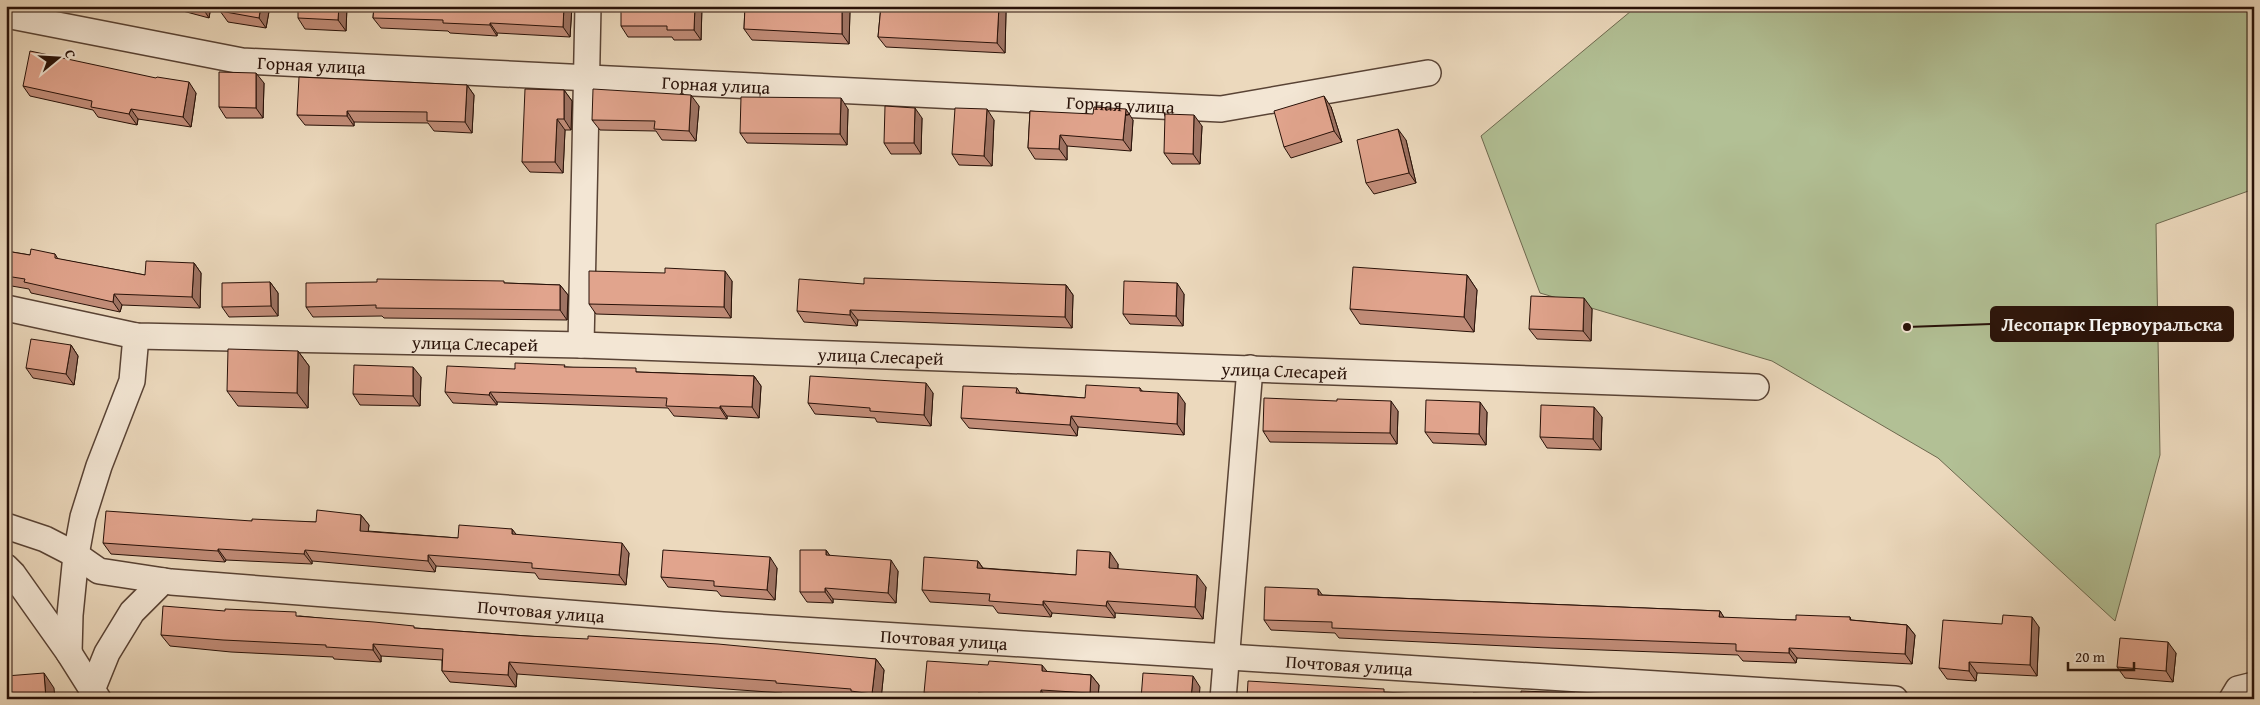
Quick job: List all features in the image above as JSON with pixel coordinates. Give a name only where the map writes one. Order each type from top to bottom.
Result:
[{"type":"street","points":[[581,345],[588,6]]},
{"type":"street","name":"Горная улица","points":[[6,15],[242,61],[1221,109],[1428,73]]},
{"type":"street","name":"улица Слесарей","points":[[6,308],[136,336],[581,345],[1756,387]]},
{"type":"street","points":[[69,652],[70,615],[76,555],[83,517],[96,474],[132,381],[136,336]]},
{"type":"street","points":[[1223,699],[1250,368]]},
{"type":"street","name":"Почтовая улица","points":[[6,526],[45,539],[76,555],[98,571],[163,581],[723,626],[1895,699]]},
{"type":"street","points":[[6,567],[69,652],[95,694]]},
{"type":"street","points":[[95,694],[107,652],[132,612],[163,581]]},
{"type":"street","points":[[2232,699],[2238,689],[2254,685]]},
{"type":"green space","points":[[1637,6],[2254,6],[2254,189],[2156,224],[2160,455],[2115,621],[1938,458],[1772,361],[1540,293],[1481,136]]},
{"type":"building","points":[[220,6],[261,6],[259,18],[220,11]]},
{"type":"building","points":[[298,6],[339,6],[338,20],[298,18]]},
{"type":"building","points":[[374,6],[564,6],[563,27],[490,23],[490,25],[443,23],[443,20],[373,18]]},
{"type":"building","points":[[621,6],[695,6],[694,30],[667,30],[667,26],[621,26]]},
{"type":"building","points":[[745,6],[842,6],[842,34],[744,29]]},
{"type":"building","points":[[881,6],[999,6],[997,43],[878,37]]},
{"type":"building","points":[[30,51],[156,78],[189,82],[183,117],[131,109],[129,114],[91,107],[92,101],[23,86]]},
{"type":"building","points":[[219,72],[256,73],[256,108],[219,107]]},
{"type":"building","points":[[299,77],[467,85],[465,122],[427,121],[427,112],[347,111],[347,116],[297,115]]},
{"type":"building","points":[[525,89],[564,90],[564,119],[557,119],[555,162],[522,162]]},
{"type":"building","points":[[593,89],[691,95],[689,131],[654,129],[655,121],[592,120]]},
{"type":"building","points":[[1324,96],[1334,131],[1284,147],[1274,111]]},
{"type":"building","points":[[741,97],[841,98],[840,134],[740,133]]},
{"type":"building","points":[[885,106],[915,108],[914,143],[884,143]]},
{"type":"building","points":[[1094,107],[1126,109],[1123,140],[1060,135],[1059,149],[1028,148],[1030,111],[1093,114]]},
{"type":"building","points":[[955,108],[987,109],[984,156],[952,154]]},
{"type":"building","points":[[1165,114],[1194,115],[1193,154],[1164,153]]},
{"type":"building","points":[[1398,129],[1409,173],[1366,183],[1357,140]]},
{"type":"building","points":[[31,249],[55,254],[55,258],[145,275],[146,261],[194,263],[192,297],[114,294],[113,302],[24,282],[25,279],[6,276],[6,251],[30,255]]},
{"type":"building","points":[[1353,267],[1467,275],[1464,317],[1350,309]]},
{"type":"building","points":[[665,268],[725,271],[724,307],[589,304],[589,271],[665,273]]},
{"type":"building","points":[[864,278],[1066,285],[1065,317],[850,310],[850,315],[797,311],[799,279],[864,284]]},
{"type":"building","points":[[377,279],[504,281],[504,283],[560,285],[560,310],[376,308],[376,305],[306,307],[306,283],[377,282]]},
{"type":"building","points":[[1124,281],[1177,283],[1176,316],[1123,314]]},
{"type":"building","points":[[270,282],[271,306],[222,307],[222,283]]},
{"type":"building","points":[[1531,296],[1584,298],[1583,331],[1529,329]]},
{"type":"building","points":[[31,339],[71,345],[66,374],[26,368]]},
{"type":"building","points":[[228,349],[298,351],[297,393],[227,391]]},
{"type":"building","points":[[515,363],[565,365],[564,367],[636,368],[636,372],[754,376],[752,407],[666,406],[667,398],[490,392],[489,395],[445,392],[447,366],[515,369]]},
{"type":"building","points":[[354,365],[413,367],[413,396],[353,394]]},
{"type":"building","points":[[810,376],[926,383],[924,415],[870,411],[870,408],[808,403]]},
{"type":"building","points":[[1086,385],[1140,388],[1140,391],[1178,393],[1177,424],[1071,416],[1070,425],[961,418],[963,386],[1017,388],[1016,393],[1085,398]]},
{"type":"building","points":[[1264,398],[1391,401],[1390,433],[1263,431]]},
{"type":"building","points":[[1426,400],[1480,402],[1479,434],[1425,432]]},
{"type":"building","points":[[1541,405],[1594,407],[1593,439],[1540,437]]},
{"type":"building","points":[[317,510],[361,515],[360,531],[458,538],[459,525],[512,529],[512,534],[622,543],[619,575],[532,568],[532,563],[428,555],[428,561],[305,550],[304,554],[218,549],[218,551],[103,543],[106,511],[252,521],[252,519],[316,522]]},
{"type":"building","points":[[663,550],[770,557],[767,590],[714,586],[714,581],[661,577]]},
{"type":"building","points":[[800,550],[826,550],[826,555],[891,560],[888,593],[825,588],[825,592],[800,592]]},
{"type":"building","points":[[1077,550],[1110,552],[1109,568],[1197,575],[1195,607],[1107,601],[1106,606],[1043,601],[1043,605],[989,601],[990,594],[922,590],[924,557],[978,561],[977,568],[1076,575]]},
{"type":"building","points":[[1265,587],[1318,589],[1318,595],[1720,611],[1719,617],[1796,620],[1796,615],[1850,617],[1850,620],[1907,625],[1905,654],[1789,648],[1789,653],[1736,651],[1736,644],[1332,628],[1332,622],[1264,620]]},
{"type":"building","points":[[163,606],[225,611],[225,609],[296,612],[296,616],[414,626],[414,628],[527,636],[588,639],[588,636],[718,644],[876,659],[872,694],[851,691],[851,689],[776,683],[776,681],[509,662],[508,675],[442,671],[443,649],[373,644],[373,650],[326,647],[326,645],[161,635]]},
{"type":"building","points":[[2003,615],[2032,617],[2030,665],[1969,662],[1969,671],[1939,668],[1943,620],[2002,624]]},
{"type":"building","points":[[2120,638],[2168,642],[2166,671],[2117,667]]},
{"type":"building","points":[[927,661],[988,665],[989,661],[1042,665],[1042,671],[1091,675],[1090,693],[1041,690],[1040,698],[978,693],[978,697],[924,693]]},
{"type":"building","points":[[44,673],[46,699],[6,699],[6,676]]},
{"type":"building","points":[[1143,673],[1193,676],[1191,699],[1141,699]]},
{"type":"building","points":[[1248,681],[1384,689],[1384,692],[1473,697],[1473,693],[1521,695],[1521,691],[1575,693],[1574,699],[1247,699]]},
{"type":"place","name":"Лесопарк Первоуральска","points":[[1907,327]]}]
